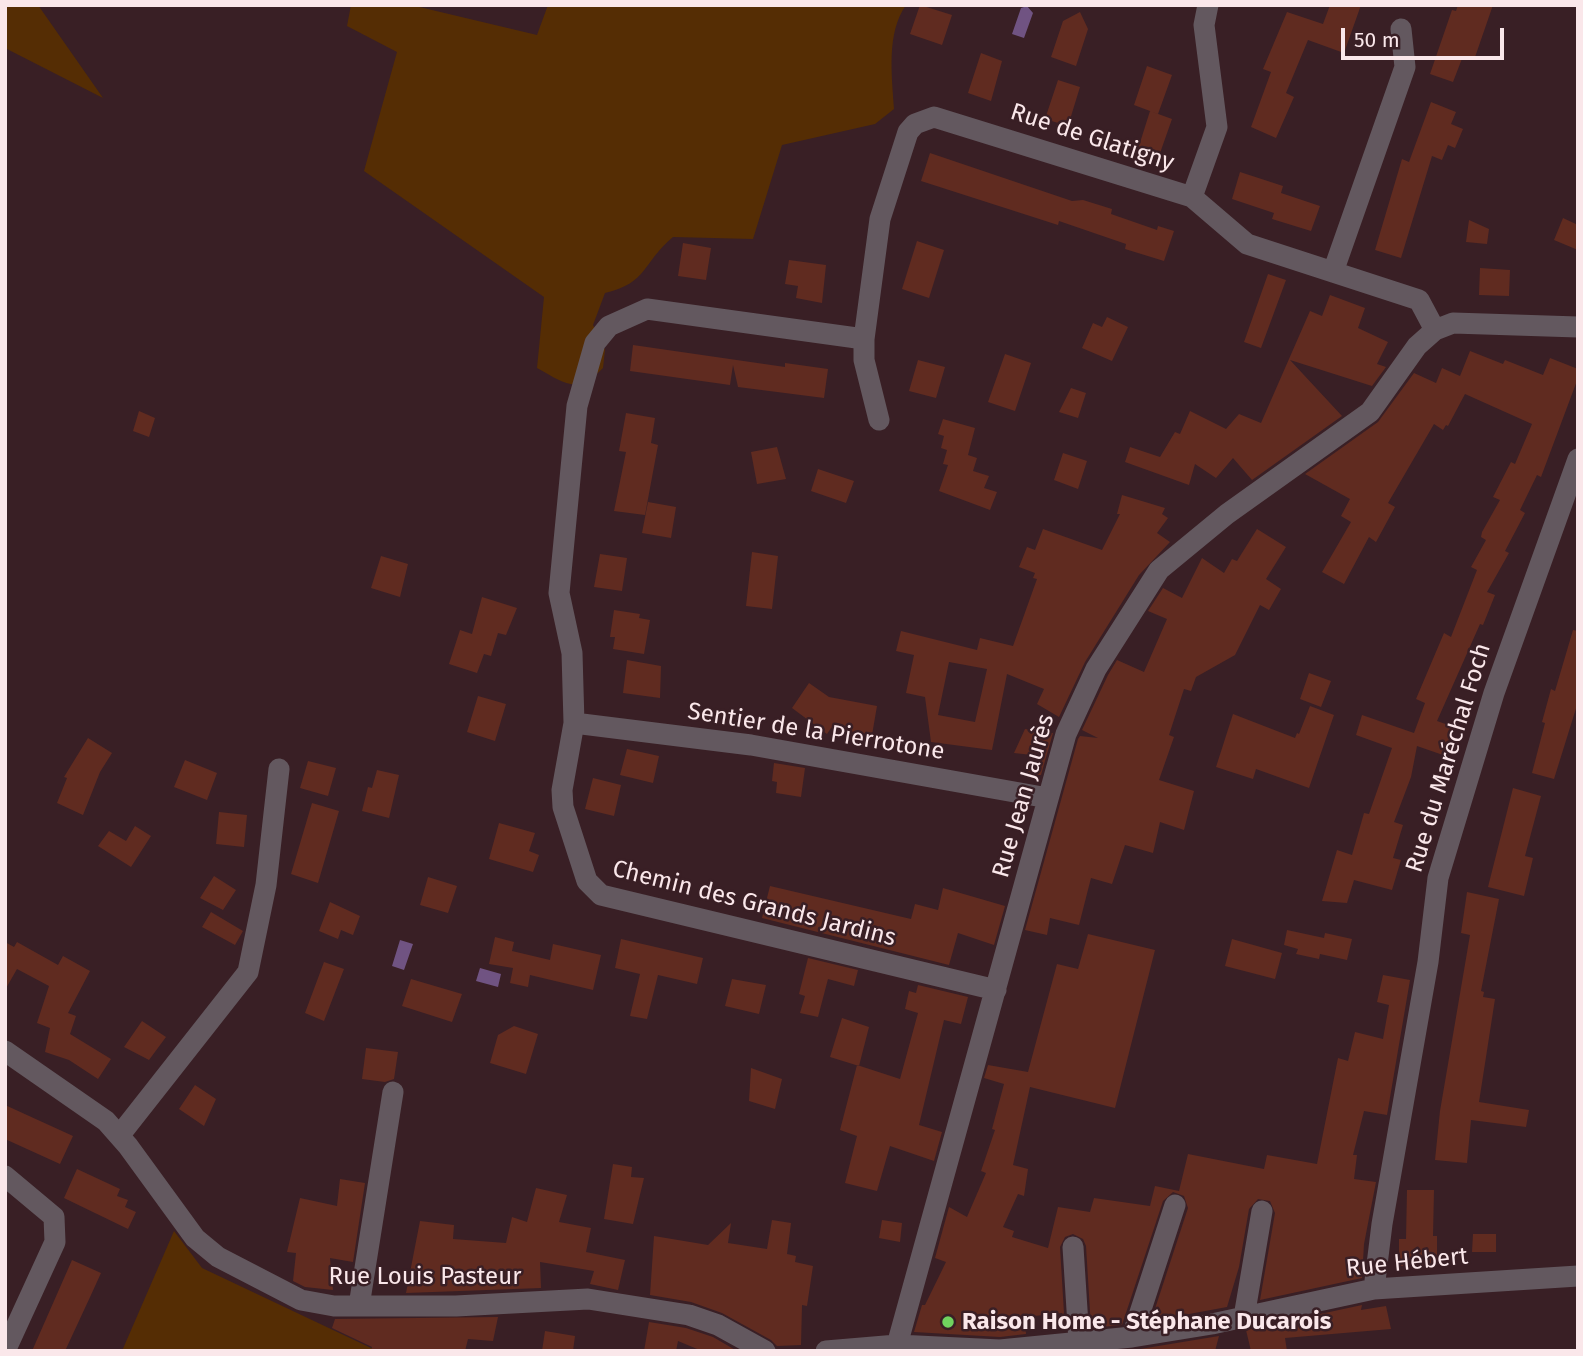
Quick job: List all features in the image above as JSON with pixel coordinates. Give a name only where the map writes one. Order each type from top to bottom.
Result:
[{"type":"street","points":[[1192,197],[1217,127],[1204,25],[1208,5]]},
{"type":"street","points":[[1333,272],[1405,67],[1401,29]]},
{"type":"street","name":"Rue de Glatigny","points":[[880,420],[864,360],[864,339],[880,219],[908,132],[926,119],[945,118],[1192,197],[1247,244],[1419,300],[1434,330]]},
{"type":"street","name":"Chemin des Grands Jardins","points":[[864,339],[647,309],[609,326],[595,343],[577,406],[559,593],[572,653],[574,723],[562,790],[562,807],[587,881],[601,895],[996,990]]},
{"type":"street","points":[[1434,330],[1453,323],[1578,327]]},
{"type":"street","name":"Rue Jean Jaurès","points":[[897,1345],[1066,734],[1096,668],[1159,570],[1227,514],[1370,412],[1417,346],[1434,330]]},
{"type":"street","name":"Rue du Maréchal Foch","points":[[1374,1289],[1382,1224],[1428,962],[1438,878],[1494,693],[1578,459]]},
{"type":"street","name":"Sentier de la Pierrotone","points":[[574,723],[751,745],[1048,798]]},
{"type":"street","points":[[119,1136],[248,972],[266,885],[279,769]]},
{"type":"street","name":"Rue Louis Pasteur","points":[[5,1051],[106,1121],[195,1238],[218,1257],[301,1300],[359,1306],[456,1306],[588,1299],[689,1315],[718,1325],[765,1351]]},
{"type":"street","points":[[359,1306],[393,1092]]},
{"type":"street","points":[[5,1176],[54,1217],[57,1230],[55,1242],[5,1351]]},
{"type":"street","points":[[1132,1336],[1175,1205]]},
{"type":"street","points":[[1244,1317],[1262,1212]]},
{"type":"street","points":[[1073,1247],[1079,1341]]},
{"type":"street","name":"Rue Hébert","points":[[826,1351],[897,1345],[1000,1350],[1132,1336],[1244,1317],[1374,1289],[1578,1276]]},
{"type":"shaded area","points":[[5,5],[38,5],[103,98],[5,48]]},
{"type":"shaded area","points":[[351,5],[411,5],[537,35],[548,5],[906,5],[895,28],[893,42],[894,109],[875,124],[782,145],[753,239],[673,237],[637,278],[619,289],[605,293],[593,325],[605,350],[603,368],[586,382],[571,384],[537,368],[544,297],[364,171],[397,52],[347,26]]},
{"type":"shaded area","points":[[1027,6],[1033,13],[1024,38],[1012,34],[1021,8]]},
{"type":"shaded area","points":[[400,940],[413,944],[404,970],[392,966]]},
{"type":"shaded area","points":[[480,968],[501,974],[498,987],[476,981]]},
{"type":"shaded area","points":[[174,1231],[202,1268],[371,1348],[386,1351],[122,1351]]},
{"type":"building","points":[[920,5],[952,15],[942,45],[910,34]]},
{"type":"building","points":[[1330,5],[1361,5],[1344,53],[1308,40],[1286,93],[1294,97],[1276,138],[1251,127],[1271,72],[1263,69],[1287,12],[1323,24]]},
{"type":"building","points":[[1458,5],[1493,5],[1474,60],[1463,56],[1453,82],[1430,74],[1452,10],[1456,11]]},
{"type":"building","points":[[1080,12],[1088,29],[1076,66],[1051,57],[1063,21]]},
{"type":"building","points":[[981,53],[1002,61],[991,101],[968,93]]},
{"type":"building","points":[[1147,66],[1172,75],[1158,114],[1134,105]]},
{"type":"building","points":[[1058,80],[1080,87],[1068,126],[1045,119]]},
{"type":"building","points":[[1431,102],[1456,112],[1451,124],[1463,129],[1455,148],[1448,145],[1442,160],[1432,156],[1401,258],[1375,250],[1402,159],[1409,162]]},
{"type":"building","points":[[1150,111],[1172,119],[1159,156],[1138,149]]},
{"type":"building","points":[[930,153],[1072,201],[1083,200],[1112,209],[1111,214],[1157,230],[1158,226],[1174,231],[1164,261],[1125,249],[1126,244],[1059,221],[1058,225],[921,181]]},
{"type":"building","points":[[1240,172],[1283,186],[1281,193],[1320,206],[1311,231],[1272,219],[1274,213],[1232,199]]},
{"type":"building","points":[[1563,218],[1578,225],[1578,250],[1554,240]]},
{"type":"building","points":[[1469,220],[1489,229],[1487,244],[1466,242]]},
{"type":"building","points":[[917,241],[944,250],[929,298],[902,289]]},
{"type":"building","points":[[683,243],[711,248],[706,280],[678,276]]},
{"type":"building","points":[[789,260],[826,265],[822,303],[796,298],[798,286],[785,284]]},
{"type":"building","points":[[1480,268],[1510,270],[1509,296],[1479,295]]},
{"type":"building","points":[[1268,274],[1286,280],[1261,348],[1244,342]]},
{"type":"building","points":[[1330,295],[1365,308],[1358,328],[1388,342],[1377,364],[1386,367],[1372,386],[1290,360],[1342,416],[1252,480],[1233,458],[1216,478],[1195,464],[1189,485],[1125,462],[1130,447],[1160,457],[1175,432],[1180,434],[1190,411],[1226,429],[1239,414],[1261,423],[1310,311],[1322,316]]},
{"type":"building","points":[[1107,317],[1128,327],[1112,361],[1082,348],[1093,323],[1102,327]]},
{"type":"building","points":[[633,345],[785,367],[785,363],[828,369],[824,398],[738,387],[733,365],[730,385],[630,371]]},
{"type":"building","points":[[1470,351],[1503,364],[1505,360],[1543,375],[1550,358],[1578,369],[1578,378],[1541,477],[1537,475],[1520,510],[1525,513],[1505,551],[1509,553],[1487,592],[1495,595],[1483,625],[1480,624],[1437,721],[1454,727],[1443,755],[1417,746],[1411,777],[1394,822],[1403,825],[1393,858],[1401,860],[1392,890],[1354,880],[1347,903],[1322,901],[1337,850],[1352,855],[1364,813],[1369,814],[1392,748],[1356,735],[1362,715],[1414,733],[1425,703],[1416,699],[1444,633],[1451,637],[1477,570],[1471,567],[1486,540],[1481,537],[1482,532],[1500,500],[1493,497],[1511,462],[1515,464],[1532,424],[1465,394],[1448,426],[1443,430],[1434,424],[1388,503],[1395,507],[1376,542],[1369,537],[1344,584],[1322,572],[1351,522],[1341,516],[1350,499],[1305,474],[1378,422],[1414,373],[1436,383],[1442,368],[1460,376]]},
{"type":"building","points":[[1005,354],[1031,363],[1015,411],[988,402]]},
{"type":"building","points":[[918,360],[945,367],[936,398],[909,391]]},
{"type":"building","points":[[1071,388],[1086,393],[1078,418],[1059,412]]},
{"type":"building","points":[[139,411],[155,418],[149,437],[133,431]]},
{"type":"building","points":[[626,413],[655,418],[651,443],[658,445],[645,515],[614,511],[626,452],[619,451]]},
{"type":"building","points":[[943,419],[975,428],[968,455],[977,458],[973,471],[989,476],[984,488],[997,492],[990,510],[939,491],[948,465],[943,464],[947,450],[941,448],[944,436],[938,434]]},
{"type":"building","points":[[777,447],[786,479],[757,484],[751,452]]},
{"type":"building","points":[[1063,453],[1087,461],[1078,489],[1054,480]]},
{"type":"building","points":[[818,469],[854,481],[846,503],[811,491]]},
{"type":"building","points":[[1122,495],[1165,508],[1162,514],[1168,518],[1157,533],[1170,542],[1139,575],[1085,662],[1059,717],[1037,704],[1044,689],[1007,674],[992,750],[931,742],[925,697],[906,693],[914,655],[896,651],[901,631],[977,650],[980,638],[1013,646],[1037,579],[1033,578],[1035,573],[1019,567],[1027,547],[1035,550],[1043,529],[1102,550],[1120,514],[1117,514]],"holes":[[[949,662],[987,669],[975,722],[938,715]]]},
{"type":"building","points":[[648,502],[676,507],[671,538],[642,533]]},
{"type":"building","points":[[1257,529],[1286,547],[1266,579],[1281,589],[1269,610],[1260,605],[1235,655],[1196,677],[1191,691],[1184,689],[1169,735],[1174,737],[1159,780],[1194,791],[1184,830],[1160,822],[1153,853],[1125,845],[1112,884],[1091,878],[1079,925],[1050,918],[1047,935],[1025,930],[1078,739],[1080,736],[1098,738],[1082,730],[1108,675],[1117,660],[1144,672],[1167,619],[1148,611],[1163,588],[1182,598],[1202,558],[1224,573],[1232,559],[1237,561]]},
{"type":"building","points":[[752,552],[778,556],[772,609],[746,606]]},
{"type":"building","points":[[600,554],[627,558],[622,591],[594,587]]},
{"type":"building","points":[[381,556],[408,564],[400,597],[371,588]]},
{"type":"building","points":[[482,597],[517,608],[506,635],[498,633],[491,656],[484,654],[477,673],[449,664],[460,630],[472,634]]},
{"type":"building","points":[[614,610],[640,614],[639,618],[650,620],[644,654],[613,649],[615,637],[610,637]]},
{"type":"building","points":[[1573,630],[1578,631],[1578,702],[1554,779],[1532,773],[1551,689],[1555,691]]},
{"type":"building","points":[[627,660],[661,666],[660,698],[623,693]]},
{"type":"building","points":[[1309,673],[1331,681],[1321,707],[1300,699]]},
{"type":"building","points":[[809,683],[829,697],[877,706],[872,735],[831,728],[827,734],[792,708]]},
{"type":"building","points":[[478,696],[506,704],[495,741],[467,732]]},
{"type":"building","points":[[1310,706],[1334,715],[1309,788],[1256,769],[1253,779],[1216,767],[1233,714],[1295,738]]},
{"type":"building","points":[[1025,729],[1053,733],[1041,775],[1026,775],[1032,755],[1014,753]]},
{"type":"building","points":[[88,738],[112,753],[100,772],[83,815],[57,803],[67,778],[64,777]]},
{"type":"building","points":[[627,749],[659,756],[653,783],[620,775]]},
{"type":"building","points":[[185,760],[217,773],[207,800],[174,787]]},
{"type":"building","points":[[308,761],[336,768],[328,796],[300,788]]},
{"type":"building","points":[[774,763],[805,768],[801,797],[776,793],[777,782],[772,781]]},
{"type":"building","points":[[377,770],[399,775],[389,818],[362,811],[368,787],[372,788]]},
{"type":"building","points":[[593,778],[621,785],[614,816],[585,809]]},
{"type":"building","points":[[1513,788],[1541,796],[1525,856],[1533,858],[1524,896],[1488,887]]},
{"type":"building","points":[[312,803],[339,811],[318,883],[291,874]]},
{"type":"building","points":[[219,812],[247,815],[244,847],[216,844]]},
{"type":"building","points":[[499,823],[535,833],[529,851],[539,855],[533,872],[489,859]]},
{"type":"building","points":[[135,826],[151,836],[131,867],[98,846],[109,831],[126,841]]},
{"type":"building","points":[[214,876],[236,890],[223,910],[200,898]]},
{"type":"building","points":[[428,877],[457,886],[448,913],[420,905]]},
{"type":"building","points":[[770,886],[911,919],[915,904],[938,910],[943,888],[1005,906],[994,945],[958,933],[949,965],[762,918]]},
{"type":"building","points":[[1467,892],[1499,899],[1481,991],[1484,992],[1483,997],[1495,999],[1479,1102],[1529,1110],[1526,1127],[1471,1120],[1467,1163],[1435,1160],[1440,1111],[1470,935],[1461,933]]},
{"type":"building","points":[[330,902],[360,916],[353,935],[341,930],[338,939],[319,931]]},
{"type":"building","points":[[211,912],[243,931],[235,945],[202,927]]},
{"type":"building","points":[[1287,930],[1324,938],[1325,933],[1352,939],[1347,960],[1320,954],[1319,959],[1296,954],[1298,949],[1284,945]]},
{"type":"building","points":[[1088,934],[1155,950],[1115,1108],[1030,1087],[1013,1165],[1028,1169],[1024,1196],[1018,1194],[1003,1227],[1014,1231],[1012,1237],[1048,1248],[1058,1207],[1090,1212],[1094,1198],[1150,1206],[1155,1186],[1179,1191],[1188,1154],[1264,1169],[1267,1155],[1317,1164],[1338,1058],[1348,1061],[1355,1032],[1383,1039],[1389,1005],[1377,1002],[1383,975],[1410,980],[1387,1115],[1364,1111],[1353,1155],[1357,1155],[1354,1179],[1376,1182],[1364,1244],[1362,1278],[1260,1300],[1275,1213],[1270,1201],[1258,1199],[1249,1209],[1239,1267],[1227,1307],[1151,1321],[1188,1208],[1184,1196],[1173,1192],[1163,1201],[1122,1325],[1091,1328],[1086,1246],[1083,1239],[1073,1234],[1065,1237],[1060,1247],[1065,1330],[1062,1313],[1025,1317],[1026,1334],[1000,1337],[914,1332],[922,1305],[925,1305],[946,1262],[935,1258],[949,1207],[967,1217],[986,1173],[981,1171],[995,1130],[992,1129],[1004,1084],[984,1078],[988,1065],[1028,1072],[1057,964],[1078,969]]},
{"type":"building","points":[[495,937],[514,942],[512,951],[550,960],[553,944],[601,955],[593,990],[530,975],[528,987],[510,983],[513,968],[489,964]]},
{"type":"building","points":[[621,939],[703,958],[697,984],[658,975],[647,1019],[630,1016],[640,974],[615,968]]},
{"type":"building","points":[[1232,939],[1282,953],[1275,979],[1225,966]]},
{"type":"building","points":[[5,942],[14,947],[17,942],[58,965],[63,956],[90,971],[68,1013],[76,1016],[70,1034],[111,1059],[98,1079],[69,1060],[45,1052],[50,1028],[37,1023],[49,986],[17,969],[5,990]]},
{"type":"building","points":[[808,958],[858,970],[854,986],[828,979],[818,1017],[800,1013],[805,996],[799,994]]},
{"type":"building","points":[[324,962],[344,969],[324,1021],[305,1013]]},
{"type":"building","points":[[411,979],[462,994],[452,1022],[402,1006]]},
{"type":"building","points":[[732,979],[766,985],[759,1014],[725,1006]]},
{"type":"building","points":[[918,985],[968,997],[961,1024],[944,1020],[919,1125],[942,1132],[934,1161],[890,1146],[877,1191],[845,1183],[857,1136],[840,1130],[857,1065],[900,1079],[918,1013],[905,1009],[909,991],[916,993]]},
{"type":"building","points":[[842,1018],[869,1027],[859,1066],[830,1057]]},
{"type":"building","points":[[142,1021],[166,1037],[149,1060],[124,1047]]},
{"type":"building","points":[[514,1026],[538,1034],[526,1074],[490,1063],[498,1035]]},
{"type":"building","points":[[366,1048],[398,1052],[394,1079],[385,1082],[362,1079]]},
{"type":"building","points":[[751,1068],[782,1079],[775,1109],[749,1101]]},
{"type":"building","points":[[195,1085],[216,1099],[204,1126],[179,1109]]},
{"type":"building","points":[[5,1105],[73,1136],[60,1164],[5,1139]]},
{"type":"building","points":[[613,1164],[632,1167],[631,1177],[644,1178],[633,1224],[604,1219]]},
{"type":"building","points":[[77,1169],[120,1189],[117,1196],[128,1200],[125,1207],[136,1212],[128,1229],[64,1198]]},
{"type":"building","points":[[340,1179],[365,1183],[353,1262],[330,1258],[333,1290],[305,1287],[293,1281],[296,1253],[287,1252],[300,1198],[337,1206]]},
{"type":"building","points":[[536,1188],[567,1195],[559,1222],[591,1228],[586,1252],[625,1260],[618,1290],[590,1284],[594,1271],[540,1262],[541,1288],[406,1293],[420,1221],[454,1225],[453,1239],[506,1243],[512,1217],[527,1222]]},
{"type":"building","points":[[1407,1190],[1434,1190],[1433,1236],[1437,1236],[1437,1265],[1399,1266],[1399,1239],[1406,1239]]},
{"type":"building","points":[[772,1220],[791,1223],[787,1254],[796,1256],[795,1262],[813,1266],[807,1306],[802,1305],[801,1345],[777,1346],[722,1313],[691,1302],[650,1295],[654,1236],[708,1245],[731,1223],[728,1243],[767,1249]]},
{"type":"building","points":[[882,1220],[902,1223],[900,1242],[879,1238]]},
{"type":"building","points":[[1473,1234],[1496,1234],[1496,1252],[1472,1252]]},
{"type":"building","points":[[72,1260],[101,1273],[65,1351],[32,1351]]},
{"type":"building","points":[[1362,1305],[1361,1310],[1386,1306],[1391,1329],[1285,1338],[1287,1351],[1251,1351],[1246,1330]]},
{"type":"building","points":[[498,1317],[493,1341],[468,1339],[465,1351],[371,1351],[372,1347],[332,1328],[335,1319]]},
{"type":"building","points":[[649,1322],[686,1328],[713,1337],[737,1351],[702,1351],[678,1341],[676,1351],[644,1351]]},
{"type":"building","points":[[545,1331],[575,1336],[573,1351],[542,1351]]},
{"type":"building","points":[[1219,1336],[1215,1351],[1126,1351],[1134,1350]]},
{"type":"place","name":"Raison Home - Stéphane Ducarois","points":[[948,1322]]}]
